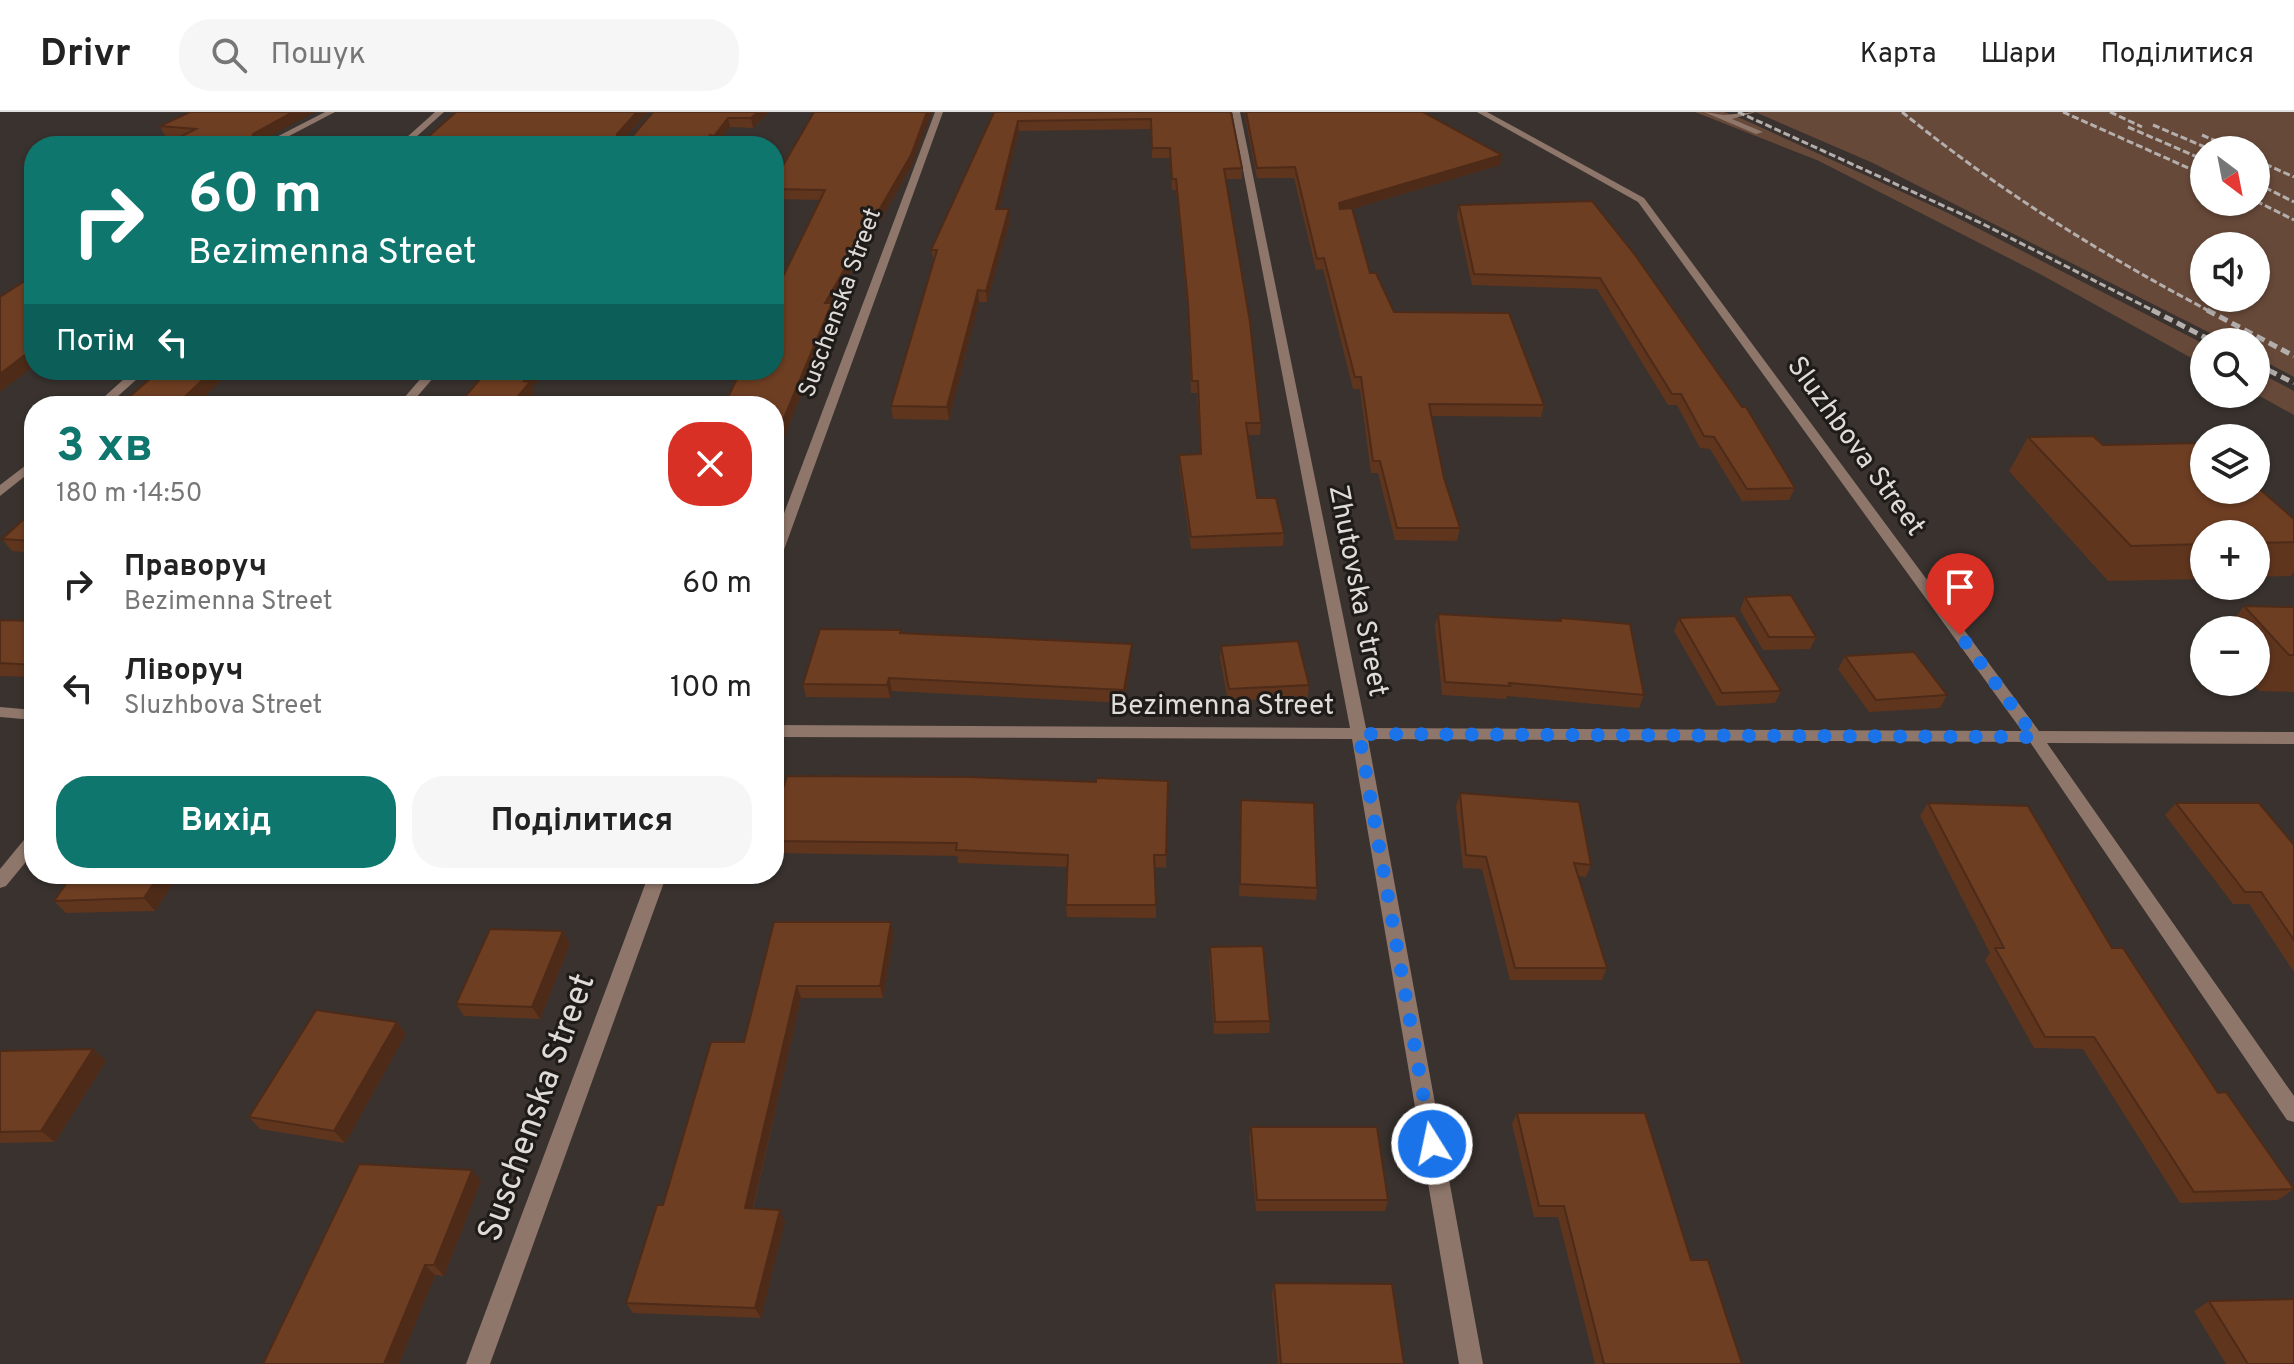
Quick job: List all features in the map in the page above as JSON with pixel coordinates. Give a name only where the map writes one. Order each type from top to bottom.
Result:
[{"type":"street","points":[[283,136],[331,112]]},
{"type":"street","points":[[412,136],[440,112]]},
{"type":"street","name":"Suschenska Street","points":[[784,531],[939,112]]},
{"type":"street","name":"Zhutovska Street","points":[[1236,112],[1359,734],[1471,1364]]},
{"type":"street","name":"Sluzhbova Street","points":[[1481,112],[1641,200],[2035,737],[2294,1113]]},
{"type":"street","points":[[1708,112],[1759,132]]},
{"type":"street","points":[[1724,118],[1752,112]]},
{"type":"street","points":[[111,396],[130,380]]},
{"type":"street","points":[[412,396],[425,380]]},
{"type":"street","points":[[0,492],[24,472]]},
{"type":"street","points":[[0,712],[24,714]]},
{"type":"street","name":"Bezimenna Street","points":[[784,731],[2294,738]]},
{"type":"street","points":[[0,881],[24,852]]},
{"type":"street","name":"Suschenska Street","points":[[478,1364],[654,884]]},
{"type":"shaded area","points":[[1695,112],[1724,112],[1747,121],[1948,213],[2190,337],[2190,357],[2040,274],[1819,161]]},
{"type":"shaded area","points":[[1755,112],[2294,112],[2294,377],[2270,364],[2270,328],[2200,328],[1873,163]]},
{"type":"shaded area","points":[[2270,378],[2294,391],[2294,415],[2270,402]]},
{"type":"building","points":[[190,112],[293,112],[252,136],[182,136],[196,129],[160,126]]},
{"type":"building","points":[[456,112],[637,112],[617,136],[429,136]]},
{"type":"building","points":[[653,112],[758,112],[751,118],[728,118],[714,136],[633,136]]},
{"type":"building","points":[[814,112],[927,112],[911,155],[825,303],[832,303],[784,418],[784,396],[729,396],[736,380],[784,380],[784,274],[825,190],[784,189],[784,164]]},
{"type":"building","points":[[994,112],[1231,112],[1242,168],[1224,169],[1250,322],[1261,423],[1246,423],[1257,498],[1276,498],[1284,533],[1191,537],[1179,455],[1201,454],[1198,381],[1192,381],[1176,179],[1172,179],[1170,148],[1152,148],[1151,119],[1018,121],[996,209],[1009,209],[986,291],[978,290],[947,407],[891,406],[937,250],[931,250]]},
{"type":"building","points":[[1246,112],[1423,112],[1502,155],[1339,203],[1340,209],[1352,208],[1370,273],[1376,273],[1394,312],[1509,313],[1544,405],[1429,404],[1444,478],[1460,528],[1397,528],[1380,461],[1373,461],[1361,377],[1355,377],[1324,258],[1317,259],[1295,167],[1257,168]]},
{"type":"building","points":[[1592,201],[1635,255],[1742,407],[1746,407],[1795,488],[1747,489],[1714,437],[1704,436],[1681,394],[1672,394],[1600,278],[1474,274],[1459,205]]},
{"type":"building","points":[[24,281],[24,356],[0,374],[0,297]]},
{"type":"building","points":[[149,380],[202,380],[186,396],[130,396]]},
{"type":"building","points":[[479,380],[530,382],[518,396],[466,396]]},
{"type":"building","points":[[2093,436],[2103,445],[2190,443],[2190,504],[2270,504],[2270,498],[2294,519],[2294,542],[2270,543],[2270,520],[2190,520],[2190,544],[2131,546],[2028,437]]},
{"type":"building","points":[[24,519],[24,540],[2,539]]},
{"type":"building","points":[[1791,595],[1816,637],[1769,637],[1745,597]]},
{"type":"building","points":[[2244,606],[2294,607],[2294,655],[2289,655],[2270,634],[2270,616],[2253,616]]},
{"type":"building","points":[[1438,614],[1561,621],[1561,618],[1630,624],[1644,695],[1509,683],[1510,686],[1445,682]]},
{"type":"building","points":[[1735,616],[1781,691],[1722,693],[1679,618]]},
{"type":"building","points":[[0,620],[24,621],[24,664],[0,663]]},
{"type":"building","points":[[820,629],[901,630],[900,633],[1132,644],[1124,690],[889,678],[887,685],[803,684]]},
{"type":"building","points":[[1298,641],[1309,685],[1229,689],[1221,646]]},
{"type":"building","points":[[1914,652],[1947,695],[1876,700],[1845,656]]},
{"type":"building","points":[[787,776],[1168,781],[1166,855],[1154,855],[1156,905],[1066,905],[1068,855],[956,850],[957,843],[784,841],[784,785]]},
{"type":"building","points":[[1460,793],[1579,802],[1591,865],[1574,863],[1607,968],[1515,968],[1486,857],[1466,855]]},
{"type":"building","points":[[1241,800],[1314,803],[1317,888],[1240,884]]},
{"type":"building","points":[[1928,803],[2028,806],[2112,948],[2123,948],[2218,1093],[2226,1092],[2294,1189],[2194,1192],[2094,1037],[2045,1037],[1995,948],[2004,948]]},
{"type":"building","points":[[2176,803],[2259,803],[2294,845],[2294,940],[2261,892],[2245,892]]},
{"type":"building","points":[[66,884],[153,884],[144,898],[54,901]]},
{"type":"building","points":[[774,922],[891,922],[880,986],[797,986],[745,1208],[780,1210],[755,1308],[626,1303],[657,1205],[663,1205],[711,1042],[744,1042]]},
{"type":"building","points":[[490,929],[563,931],[532,1007],[456,1004]]},
{"type":"building","points":[[1263,946],[1270,1021],[1215,1022],[1210,947]]},
{"type":"building","points":[[316,1010],[397,1022],[334,1131],[249,1117]]},
{"type":"building","points":[[93,1049],[41,1131],[0,1132],[0,1051]]},
{"type":"building","points":[[1517,1113],[1645,1113],[1691,1260],[1708,1260],[1742,1364],[1604,1364],[1564,1206],[1539,1206]]},
{"type":"building","points":[[1251,1127],[1377,1127],[1388,1200],[1257,1200]]},
{"type":"building","points":[[359,1164],[472,1170],[434,1265],[425,1265],[384,1364],[263,1364]]},
{"type":"building","points":[[1274,1283],[1392,1284],[1404,1364],[1281,1364]]},
{"type":"building","points":[[2294,1299],[2294,1364],[2248,1364],[2209,1301]]},
{"type":"railway","points":[[1738,112],[1981,223],[2156,312]]},
{"type":"railway","points":[[1902,112],[1975,168],[2051,220],[2190,300]]},
{"type":"railway","points":[[2063,112],[2190,169]]},
{"type":"railway","points":[[2110,112],[2142,127]]},
{"type":"railway","points":[[2153,125],[2190,141]]},
{"type":"railway","points":[[2128,127],[2190,154]]},
{"type":"railway","points":[[2270,166],[2294,177]]},
{"type":"railway","points":[[2270,190],[2294,202]]},
{"type":"railway","points":[[2270,208],[2294,220]]},
{"type":"railway","points":[[2152,310],[2190,330]]},
{"type":"railway","points":[[2211,312],[2294,356]]},
{"type":"railway","points":[[2270,371],[2294,383]]},
{"type":"route","points":[[1432,1144],[1359,734],[2035,737],[1960,635]]}]
